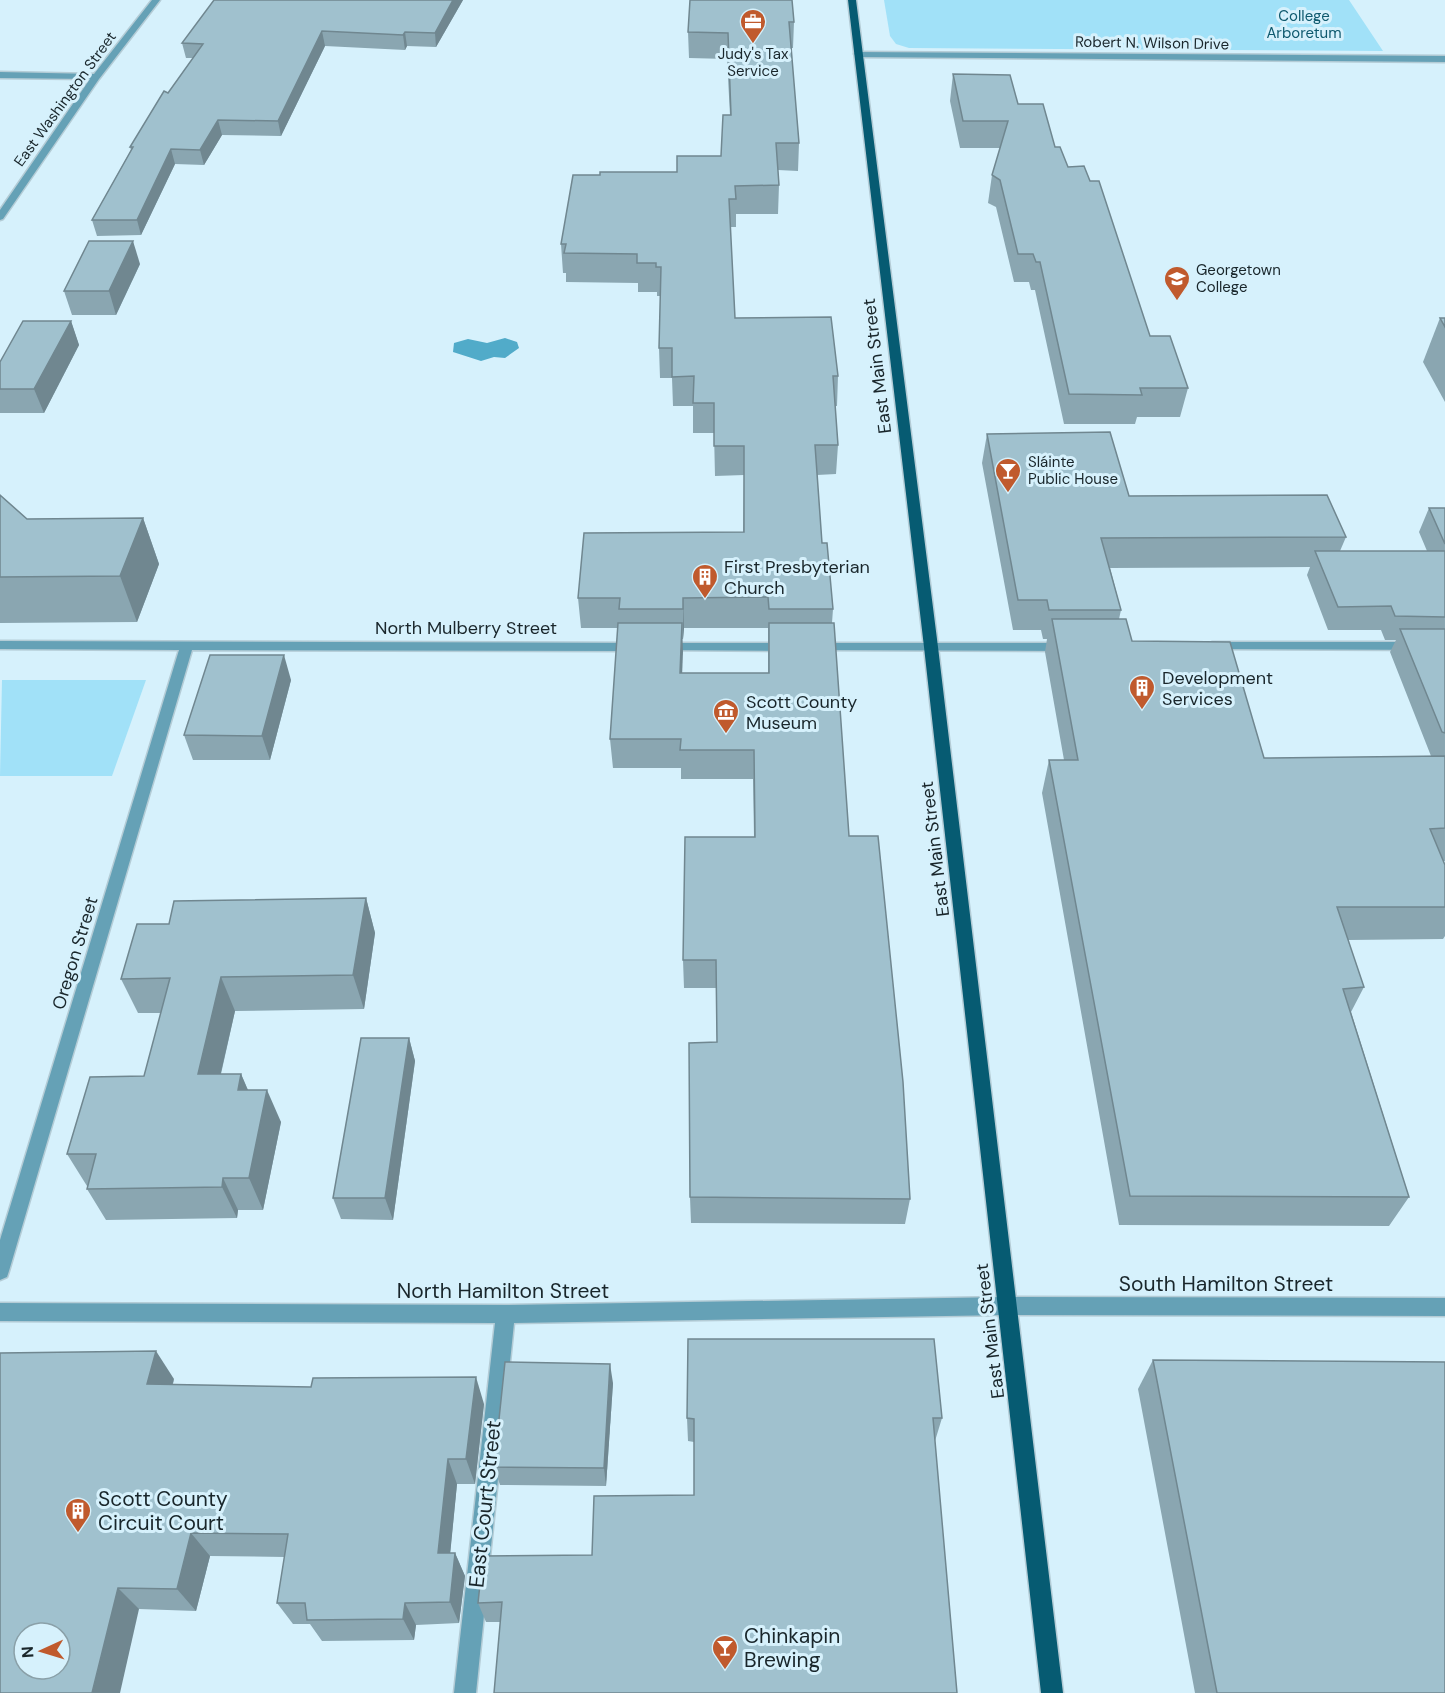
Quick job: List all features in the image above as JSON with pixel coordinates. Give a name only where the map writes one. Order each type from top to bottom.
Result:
[{"type":"main road","name":"East Main Street","points":[[852,0],[931,647],[1052,1693]]},
{"type":"street","name":"East Washington Street","points":[[0,217],[96,76],[156,0]]},
{"type":"street","name":"Robert N. Wilson Drive","points":[[858,54],[1445,60]]},
{"type":"street","points":[[0,75],[96,76]]},
{"type":"street","name":"North Mulberry Street","points":[[0,645],[1084,647]]},
{"type":"street","name":"Oregon Street","points":[[0,1271],[187,646]]},
{"type":"street","points":[[1202,646],[1445,646]]},
{"type":"street","name":"South Hamilton Street","points":[[1007,1306],[1445,1307]]},
{"type":"street","name":"North Hamilton Street","points":[[0,1312],[505,1314],[1007,1306]]},
{"type":"street","name":"East Court Street","points":[[465,1693],[505,1314]]},
{"type":"green space","name":"College Arboretum","points":[[884,0],[1349,0],[1383,51],[909,48],[896,44],[890,36]]},
{"type":"green space","points":[[2,680],[146,680],[112,776],[0,776]]},
{"type":"shaded area","points":[[505,338],[517,342],[519,348],[505,358],[494,357],[481,361],[453,352],[454,343],[468,339],[487,343]]},
{"type":"building","points":[[214,0],[453,0],[435,33],[405,32],[403,35],[322,31],[278,121],[218,120],[200,150],[171,149],[137,220],[92,220],[133,147],[130,147],[164,91],[168,93],[203,44],[182,43]]},
{"type":"building","points":[[690,0],[792,0],[794,22],[789,22],[799,143],[776,143],[779,185],[735,186],[736,199],[729,199],[735,318],[831,317],[838,376],[833,376],[838,445],[815,445],[822,543],[827,543],[833,609],[769,609],[768,597],[683,598],[683,609],[619,609],[620,598],[578,598],[584,533],[744,532],[744,446],[714,446],[714,403],[693,403],[694,376],[672,377],[672,348],[659,348],[661,267],[656,267],[656,263],[637,263],[637,254],[564,253],[566,244],[561,244],[573,175],[600,175],[600,172],[677,172],[677,156],[721,156],[723,115],[731,115],[728,33],[688,32]]},
{"type":"building","points":[[953,74],[1010,75],[1018,104],[1043,104],[1055,147],[1060,147],[1068,167],[1084,166],[1090,181],[1099,181],[1150,336],[1170,336],[1188,388],[1140,388],[1142,395],[1069,394],[1040,262],[1036,262],[1033,254],[1018,254],[1000,180],[992,175],[1008,121],[963,121]]},
{"type":"building","points":[[89,241],[133,241],[109,291],[64,291]]},
{"type":"building","points":[[23,321],[71,321],[34,389],[0,389],[0,362]]},
{"type":"building","points":[[1110,432],[1129,496],[1327,495],[1346,537],[1101,538],[1121,610],[1049,610],[1047,600],[1018,600],[987,434]]},
{"type":"building","points":[[0,495],[27,519],[143,518],[120,576],[0,577]]},
{"type":"building","points":[[1429,508],[1445,508],[1445,544]]},
{"type":"building","points":[[1315,551],[1445,551],[1445,617],[1395,616],[1391,606],[1338,607]]},
{"type":"building","points":[[1052,619],[1126,619],[1132,641],[1230,642],[1264,758],[1445,756],[1445,828],[1430,829],[1445,865],[1445,907],[1337,907],[1364,987],[1343,989],[1409,1197],[1130,1196],[1049,760],[1078,760]]},
{"type":"building","points":[[618,623],[682,623],[680,673],[769,673],[769,623],[834,623],[849,836],[878,836],[903,1082],[910,1199],[690,1197],[689,1043],[717,1042],[716,960],[683,960],[685,837],[755,837],[754,750],[680,750],[681,739],[610,739]]},
{"type":"building","points":[[1400,629],[1445,629],[1445,733],[1442,732]]},
{"type":"building","points":[[210,655],[284,655],[262,736],[184,735]]},
{"type":"building","points":[[366,898],[353,975],[221,977],[198,1074],[241,1074],[238,1090],[267,1090],[249,1178],[223,1178],[222,1187],[87,1189],[96,1154],[67,1154],[90,1077],[144,1076],[170,978],[121,979],[137,924],[169,924],[174,901]]},
{"type":"building","points":[[361,1038],[409,1038],[385,1198],[333,1198]]},
{"type":"building","points":[[688,1339],[934,1339],[942,1418],[933,1418],[957,1693],[494,1693],[502,1602],[478,1603],[483,1556],[592,1555],[594,1496],[694,1495],[694,1419],[687,1418]]},
{"type":"building","points":[[156,1351],[147,1384],[311,1387],[313,1378],[476,1377],[466,1459],[448,1459],[438,1553],[455,1553],[450,1602],[405,1603],[403,1619],[307,1620],[305,1603],[277,1603],[288,1534],[191,1533],[177,1589],[118,1588],[92,1693],[0,1693],[0,1353]]},
{"type":"building","points":[[1153,1360],[1445,1362],[1445,1693],[1217,1693]]},
{"type":"building","points":[[505,1362],[610,1364],[604,1468],[494,1467]]},
{"type":"place","name":"Judy's Tax Service","points":[[753,45]]},
{"type":"place","name":"Georgetown College","points":[[1177,302]]},
{"type":"place","name":"Sláinte Public House","points":[[1008,494]]},
{"type":"place","name":"First Presbyterian Church","points":[[705,600]]},
{"type":"place","name":"Development Services","points":[[1142,711]]},
{"type":"place","name":"Scott County Museum","points":[[726,735]]},
{"type":"place","name":"Scott County Circuit Court","points":[[78,1534]]},
{"type":"place","name":"Chinkapin Brewing","points":[[725,1671]]}]
